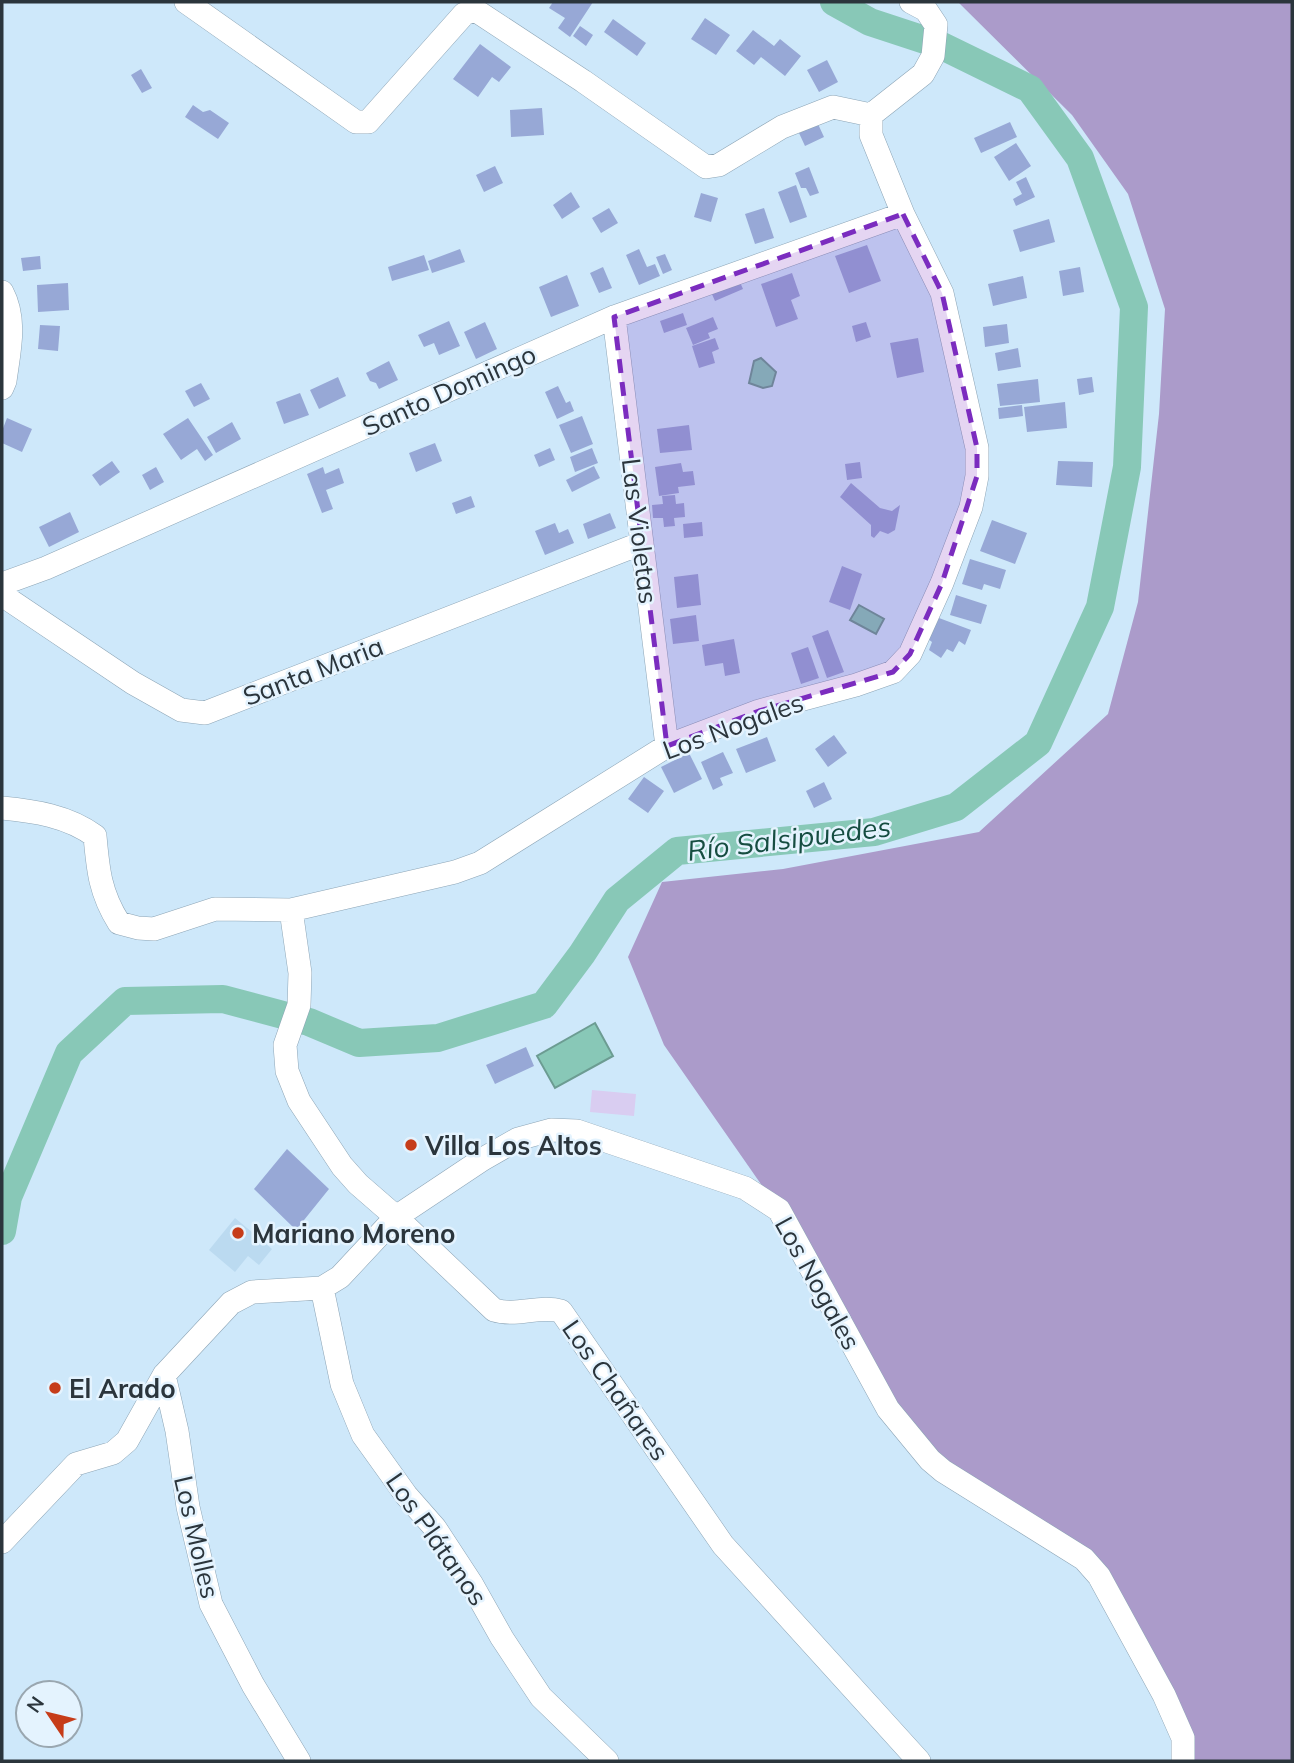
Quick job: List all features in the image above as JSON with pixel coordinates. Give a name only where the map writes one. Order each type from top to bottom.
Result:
[{"type":"street","points":[[186,2],[356,122],[369,122],[464,14],[475,10],[706,167],[719,165],[782,127],[833,107],[871,115],[923,74],[933,56],[936,25],[926,10],[911,2]]},
{"type":"street","name":"Los Nogales","points":[[2,808],[26,810],[67,820],[80,825],[95,836],[100,880],[107,904],[119,923],[154,929],[215,909],[291,910],[456,872],[480,863],[667,746],[759,711],[856,685],[893,672],[910,654],[942,583],[971,507],[977,475],[976,448],[942,293],[903,214],[871,135],[871,115]]},
{"type":"street","name":"Santo Domingo","points":[[2,584],[46,568],[614,317],[903,214]]},
{"type":"street","points":[[2,292],[12,331],[2,388]]},
{"type":"street","name":"Las Violetas","points":[[614,317],[667,746]]},
{"type":"street","name":"Santa Maria","points":[[2,595],[133,683],[181,710],[205,713],[642,542]]},
{"type":"street","name":"Los Chañares","points":[[291,910],[300,973],[299,1005],[285,1045],[288,1071],[299,1101],[342,1166],[494,1310],[504,1313],[551,1308],[561,1311],[723,1545],[919,1761]]},
{"type":"street","name":"Los Nogales","points":[[322,1288],[341,1277],[396,1217],[482,1159],[518,1139],[551,1130],[577,1131],[745,1188],[779,1210],[888,1409],[930,1460],[943,1471],[1084,1559],[1099,1576],[1176,1720],[1184,1738],[1183,1761]]},
{"type":"street","points":[[2,1542],[76,1464],[113,1453],[127,1441],[164,1375],[231,1303],[252,1292],[322,1288]]},
{"type":"street","name":"Los Plátanos","points":[[322,1288],[342,1384],[363,1435],[406,1495],[435,1528],[541,1697],[607,1761]]},
{"type":"street","name":"Los Molles","points":[[164,1375],[177,1431],[188,1507],[211,1604],[253,1685],[299,1761]]},
{"type":"highlighted area","points":[[903,214],[942,293],[977,448],[977,476],[942,583],[910,654],[893,672],[759,711],[667,746],[614,317]]},
{"type":"shaded area","points":[[958,2],[1292,2],[1292,1761],[1183,1761],[1099,1576],[930,1460],[779,1210],[664,1045],[628,957],[662,882],[783,869],[979,832],[1108,714],[1138,602],[1159,414],[1165,309],[1128,194],[1072,115]]},
{"type":"shaded area","points":[[761,358],[776,372],[772,386],[763,388],[749,383],[754,361]]},
{"type":"shaded area","points":[[859,605],[884,619],[876,634],[850,620]]},
{"type":"shaded area","points":[[595,1023],[613,1056],[555,1088],[537,1056]]},
{"type":"shaded area","points":[[592,1090],[636,1094],[634,1116],[590,1112]]},
{"type":"shaded area","name":"Mariano Moreno","points":[[235,1218],[272,1249],[259,1265],[248,1256],[235,1272],[209,1250]]},
{"type":"building","points":[[553,2],[593,2],[570,37],[558,28],[565,18],[549,8]]},
{"type":"building","points":[[705,18],[730,35],[716,55],[691,39]]},
{"type":"building","points":[[613,19],[646,43],[637,56],[604,32]]},
{"type":"building","points":[[580,26],[593,35],[586,46],[573,36]]},
{"type":"building","points":[[753,30],[774,46],[780,39],[801,56],[785,76],[761,57],[754,65],[736,51]]},
{"type":"building","points":[[480,44],[511,67],[499,82],[492,77],[478,97],[453,79]]},
{"type":"building","points":[[827,60],[838,82],[819,92],[807,70]]},
{"type":"building","points":[[141,69],[152,88],[142,93],[131,75]]},
{"type":"building","points":[[193,105],[203,112],[210,110],[229,123],[218,139],[185,117]]},
{"type":"building","points":[[542,108],[544,135],[511,137],[510,110]]},
{"type":"building","points":[[1010,122],[1017,137],[981,153],[974,138]]},
{"type":"building","points":[[818,124],[824,137],[805,146],[799,133]]},
{"type":"building","points":[[1016,143],[1031,166],[1009,181],[994,157]]},
{"type":"building","points":[[495,166],[503,183],[484,192],[476,175]]},
{"type":"building","points":[[809,167],[819,193],[810,196],[806,188],[801,188],[795,173]]},
{"type":"building","points":[[1026,177],[1035,197],[1016,206],[1013,199],[1022,194],[1016,182]]},
{"type":"building","points":[[796,185],[807,217],[790,223],[778,192]]},
{"type":"building","points":[[571,192],[580,207],[562,219],[553,205]]},
{"type":"building","points":[[701,193],[718,198],[711,222],[694,217]]},
{"type":"building","points":[[609,208],[618,223],[601,233],[592,218]]},
{"type":"building","points":[[764,208],[774,238],[755,244],[745,214]]},
{"type":"building","points":[[1049,219],[1055,242],[1020,252],[1013,230]]},
{"type":"building","points":[[867,245],[881,281],[849,293],[835,256]]},
{"type":"building","points":[[460,249],[465,262],[432,273],[428,261]]},
{"type":"building","points":[[639,249],[647,267],[655,264],[660,276],[639,285],[626,255]]},
{"type":"building","points":[[665,254],[672,270],[663,274],[656,257]]},
{"type":"building","points":[[424,255],[429,270],[392,281],[388,267]]},
{"type":"building","points":[[40,256],[41,269],[23,271],[21,258]]},
{"type":"building","points":[[603,267],[612,288],[599,293],[590,273]]},
{"type":"building","points":[[1080,267],[1084,292],[1063,296],[1059,271]]},
{"type":"building","points":[[792,273],[800,296],[791,300],[798,319],[776,327],[761,284]]},
{"type":"building","points":[[567,275],[579,306],[551,317],[539,287]]},
{"type":"building","points":[[1023,276],[1027,298],[993,306],[988,284]]},
{"type":"building","points":[[739,280],[743,289],[715,301],[711,292]]},
{"type":"building","points":[[68,283],[69,310],[38,312],[37,285]]},
{"type":"building","points":[[683,313],[687,325],[664,333],[660,321]]},
{"type":"building","points":[[713,317],[718,329],[708,333],[710,338],[693,345],[686,328]]},
{"type":"building","points":[[449,321],[460,346],[439,355],[434,343],[424,347],[418,335]]},
{"type":"building","points":[[485,322],[497,349],[476,359],[464,332]]},
{"type":"building","points":[[866,322],[871,337],[856,342],[852,326]]},
{"type":"building","points":[[1007,324],[1009,343],[985,347],[983,327]]},
{"type":"building","points":[[40,325],[60,326],[58,351],[38,349]]},
{"type":"building","points":[[715,338],[719,349],[712,352],[715,363],[699,368],[692,346]]},
{"type":"building","points":[[918,338],[924,372],[897,378],[890,343]]},
{"type":"building","points":[[1018,348],[1021,367],[998,371],[995,353]]},
{"type":"building","points":[[389,361],[398,380],[379,389],[366,373]]},
{"type":"building","points":[[338,377],[346,396],[319,409],[310,390]]},
{"type":"building","points":[[1092,377],[1094,392],[1079,395],[1077,379]]},
{"type":"building","points":[[1038,379],[1040,402],[1000,406],[997,384]]},
{"type":"building","points":[[201,383],[210,399],[194,407],[185,391]]},
{"type":"building","points":[[558,386],[566,403],[570,401],[574,411],[557,419],[545,392]]},
{"type":"building","points":[[300,393],[309,415],[284,424],[276,402]]},
{"type":"building","points":[[1065,402],[1067,428],[1027,432],[1024,407]]},
{"type":"building","points":[[1022,405],[1023,416],[999,419],[998,408]]},
{"type":"building","points":[[582,416],[593,444],[571,453],[559,425]]},
{"type":"building","points":[[7,418],[32,429],[22,452],[2,443],[2,431]]},
{"type":"building","points":[[188,418],[213,455],[205,461],[197,449],[181,460],[163,434]]},
{"type":"building","points":[[232,422],[241,439],[216,453],[207,437]]},
{"type":"building","points":[[689,425],[692,450],[660,453],[657,429]]},
{"type":"building","points":[[435,443],[442,461],[416,472],[409,453]]},
{"type":"building","points":[[550,448],[555,460],[539,467],[534,455]]},
{"type":"building","points":[[592,448],[598,463],[575,472],[570,457]]},
{"type":"building","points":[[112,461],[120,472],[100,486],[92,475]]},
{"type":"building","points":[[1058,461],[1093,462],[1092,487],[1056,485]]},
{"type":"building","points":[[860,462],[862,478],[847,480],[845,464]]},
{"type":"building","points":[[681,463],[683,472],[693,471],[695,485],[678,487],[679,493],[659,496],[655,467]]},
{"type":"building","points":[[594,466],[600,478],[572,492],[566,480]]},
{"type":"building","points":[[156,467],[164,482],[150,490],[142,475]]},
{"type":"building","points":[[323,467],[325,474],[339,468],[344,483],[326,490],[333,509],[322,513],[307,474]]},
{"type":"building","points":[[851,483],[880,508],[892,511],[900,505],[895,530],[888,534],[880,531],[874,538],[871,536],[871,525],[840,497]]},
{"type":"building","points":[[675,495],[676,504],[684,503],[685,517],[674,518],[675,526],[664,527],[663,518],[653,518],[652,505],[663,504],[662,496]]},
{"type":"building","points":[[471,496],[475,507],[456,514],[452,503]]},
{"type":"building","points":[[70,512],[79,532],[49,547],[39,527]]},
{"type":"building","points":[[610,513],[616,528],[588,539],[583,524]]},
{"type":"building","points":[[992,520],[1027,533],[1015,564],[980,551]]},
{"type":"building","points":[[702,522],[703,536],[684,538],[683,524]]},
{"type":"building","points":[[555,523],[559,533],[568,529],[574,543],[545,555],[535,531]]},
{"type":"building","points":[[970,559],[1006,570],[1000,589],[984,584],[982,590],[962,584]]},
{"type":"building","points":[[842,566],[862,574],[850,610],[829,602]]},
{"type":"building","points":[[698,574],[701,605],[677,608],[674,577]]},
{"type":"building","points":[[956,595],[987,605],[981,624],[950,615]]},
{"type":"building","points":[[696,615],[699,641],[673,644],[670,619]]},
{"type":"building","points":[[939,618],[971,630],[965,645],[959,641],[953,652],[947,649],[941,658],[929,650],[932,642],[928,639]]},
{"type":"building","points":[[828,630],[844,672],[827,678],[812,636]]},
{"type":"building","points":[[734,639],[740,673],[725,676],[723,663],[705,666],[702,645]]},
{"type":"building","points":[[808,647],[819,678],[801,684],[791,653]]},
{"type":"building","points":[[834,735],[847,753],[828,767],[815,749]]},
{"type":"building","points":[[767,737],[776,761],[746,773],[736,749]]},
{"type":"building","points":[[723,752],[733,773],[720,778],[723,785],[713,790],[701,762]]},
{"type":"building","points":[[689,753],[702,779],[674,793],[661,767]]},
{"type":"building","points":[[644,777],[664,791],[648,813],[628,799]]},
{"type":"building","points":[[824,782],[832,799],[814,808],[806,791]]},
{"type":"building","points":[[526,1047],[534,1066],[495,1084],[486,1065]]},
{"type":"building","points":[[287,1149],[329,1189],[296,1230],[254,1189]]},
{"type":"waterway","name":"Río Salsipuedes","points":[[2,1231],[8,1197],[69,1053],[125,1001],[223,999],[309,1022],[359,1043],[438,1038],[544,1005],[617,900],[677,851],[874,832],[956,807],[1038,743],[1100,607],[1127,467],[1134,307],[1080,158],[1030,89],[940,45],[870,22],[834,2]]},
{"type":"place","name":"Villa Los Altos","points":[[411,1145]]},
{"type":"place","name":"Mariano Moreno","points":[[238,1233]]},
{"type":"place","name":"El Arado","points":[[55,1388]]}]
